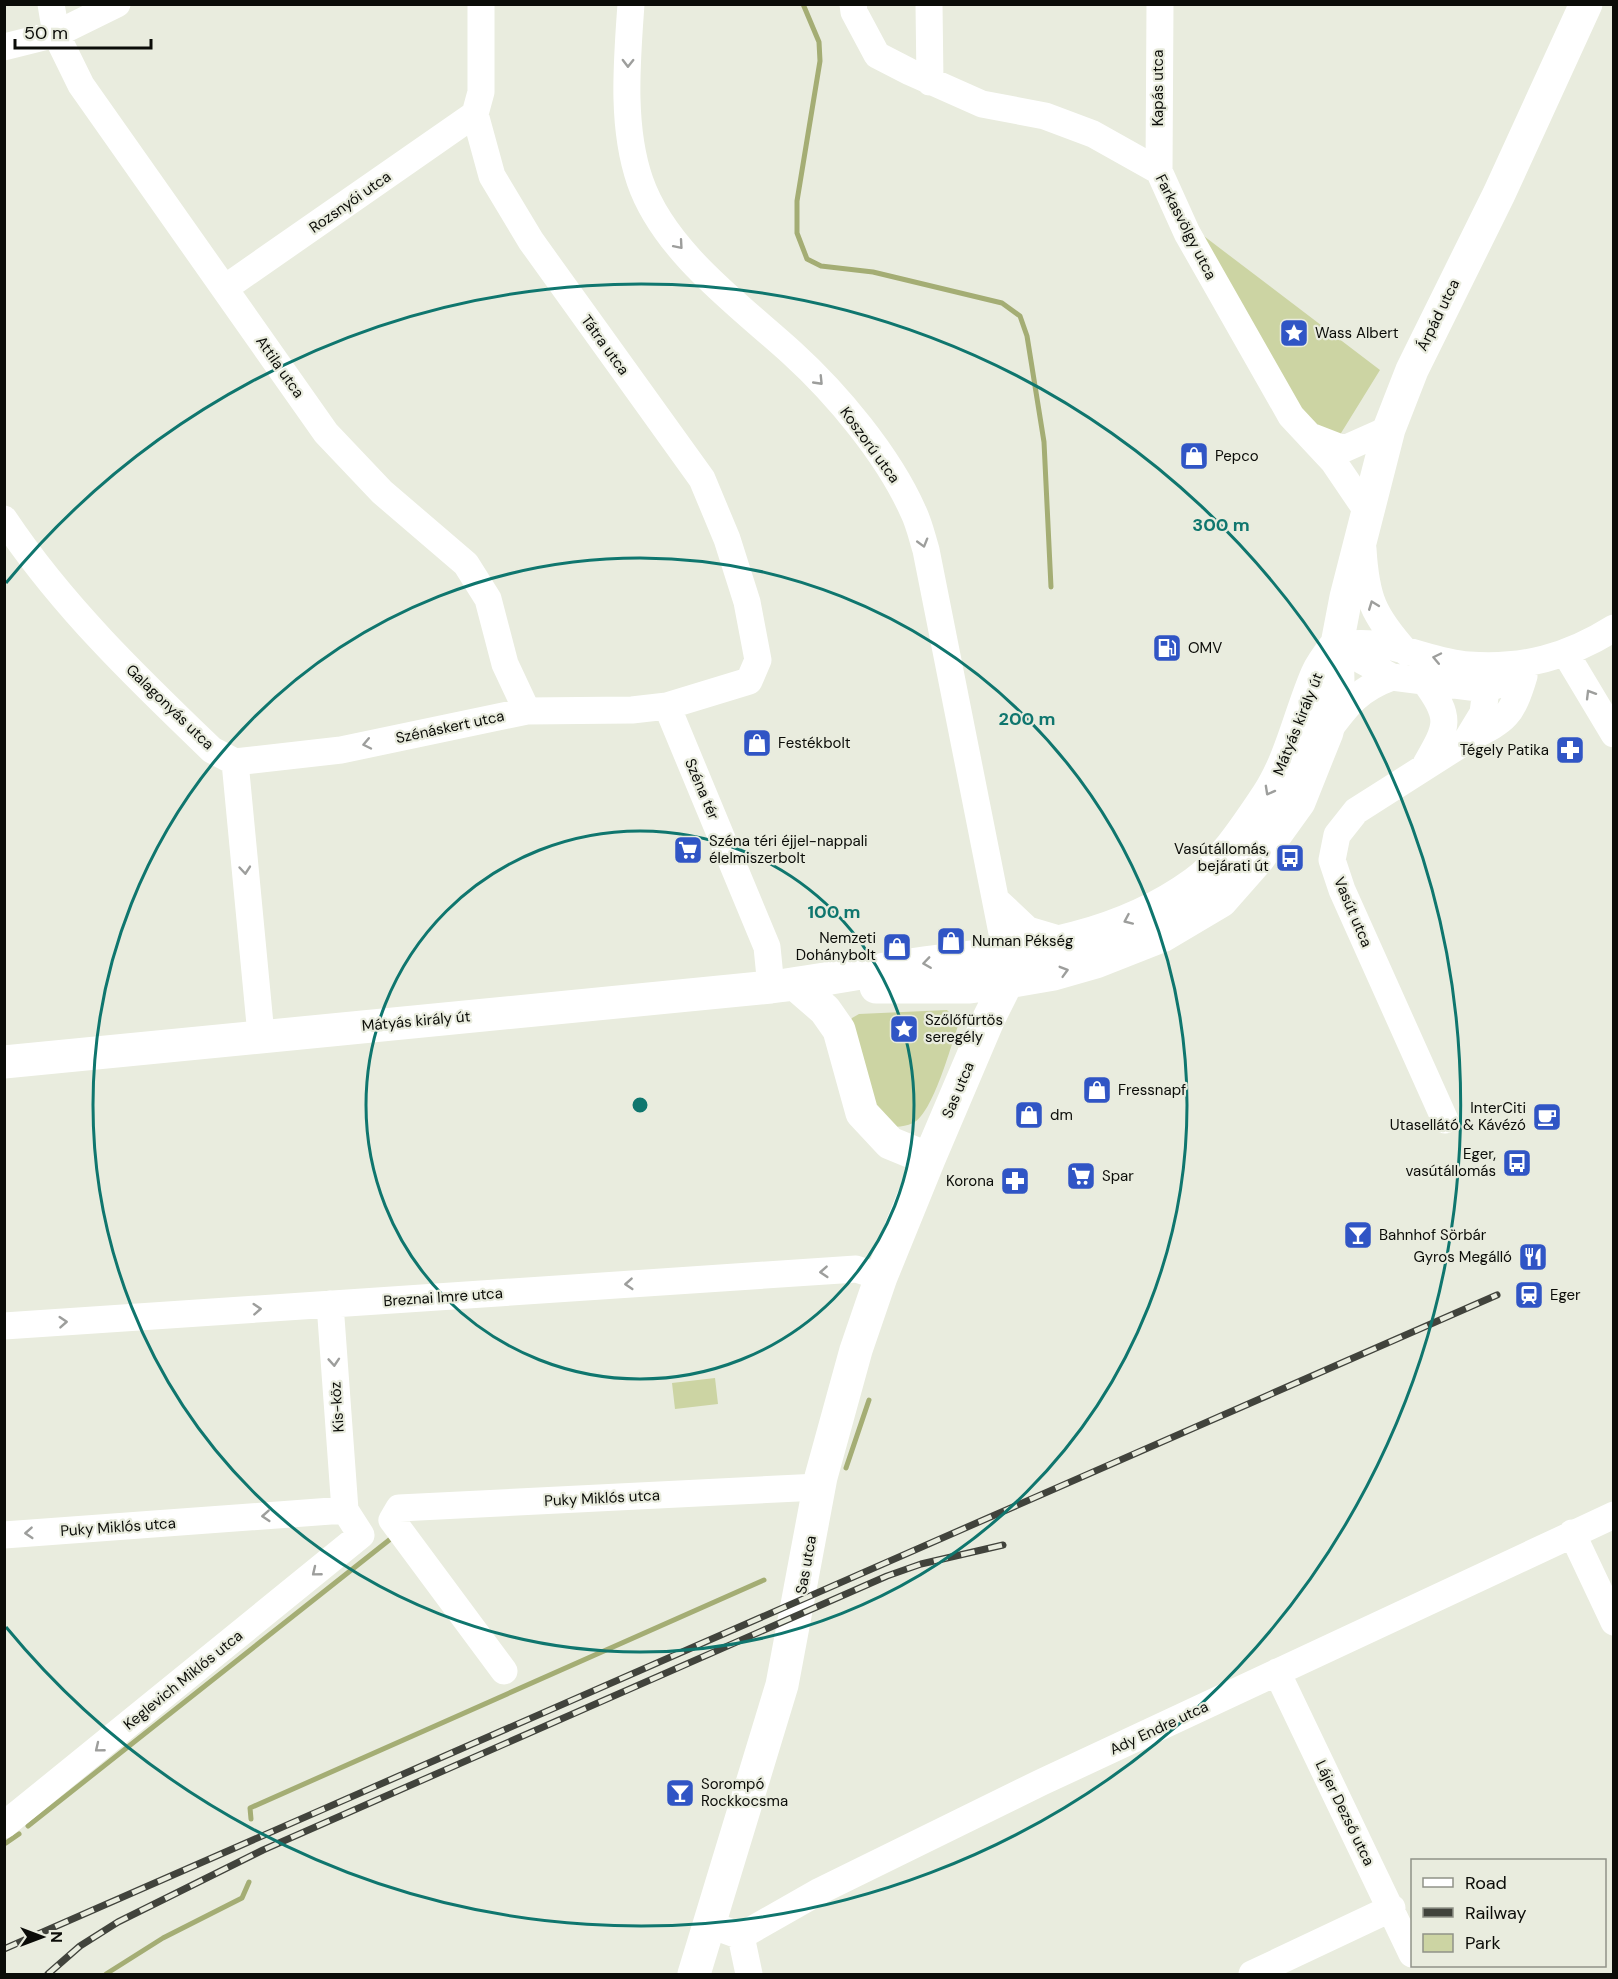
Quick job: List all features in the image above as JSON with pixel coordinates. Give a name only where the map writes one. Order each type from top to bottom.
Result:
[{"type":"main road","name":"Árpád utca","points":[[1337,644],[1389,429],[1417,360],[1499,194],[1587,4]]},
{"type":"main road","name":"Mátyás király út","points":[[4,1062],[798,984],[869,971],[1006,968],[1054,974],[1136,948],[1162,936],[1221,901],[1258,859],[1299,802],[1327,732],[1338,682],[1337,644]]},
{"type":"main road","name":"Mátyás király út","points":[[798,984],[862,987],[970,987],[1006,968],[1146,912],[1196,882],[1235,841],[1269,793],[1300,723],[1318,672],[1337,644]]},
{"type":"main road","name":"Sas utca","points":[[694,1974],[782,1685],[819,1487],[856,1350],[881,1277],[1006,968]]},
{"type":"main road","points":[[798,984],[825,1010],[838,1030],[862,1113],[890,1143],[929,1159]]},
{"type":"main road","points":[[838,1030],[841,1010],[862,987]]},
{"type":"street","name":"Attila utca","points":[[51,4],[56,34],[81,85],[326,434],[382,492],[466,564],[488,599],[505,664],[528,711]]},
{"type":"street","points":[[4,47],[56,34],[117,4]]},
{"type":"street","name":"Tátra utca","points":[[481,4],[481,92],[475,114],[492,176],[531,241],[702,479],[728,539],[747,602],[758,660],[749,681],[667,706]]},
{"type":"street","name":"Koszorú utca","points":[[631,4],[628,93],[631,136],[639,180],[659,222],[706,276],[794,355],[834,397],[887,464],[914,512],[926,550],[996,900],[1006,968]]},
{"type":"street","name":"Farkasvölgy utca","points":[[853,4],[854,12],[877,55],[930,82],[982,104],[1046,116],[1093,134],[1159,171],[1187,233],[1261,367],[1291,416],[1348,481],[1365,521]]},
{"type":"street","points":[[929,4],[930,82]]},
{"type":"street","name":"Kapás utca","points":[[1159,171],[1160,4]]},
{"type":"street","name":"Rozsnyói utca","points":[[225,288],[475,114]]},
{"type":"street","points":[[1310,436],[1344,449],[1389,429]]},
{"type":"street","name":"Galagonyás utca","points":[[4,519],[34,564],[95,634],[212,750],[235,762]]},
{"type":"street","points":[[1365,521],[1365,576],[1371,605],[1384,627],[1406,652]]},
{"type":"street","points":[[1337,644],[1350,654],[1392,677],[1486,689],[1525,668],[1566,654],[1614,628]]},
{"type":"street","points":[[1337,644],[1374,644],[1467,665],[1525,668]]},
{"type":"street","points":[[1566,654],[1614,734]]},
{"type":"street","points":[[1467,665],[1486,689]]},
{"type":"street","points":[[1466,741],[1502,721],[1515,706],[1525,668]]},
{"type":"street","points":[[1327,732],[1354,697],[1376,683],[1392,677]]},
{"type":"street","points":[[1425,682],[1442,705],[1444,733],[1425,765]]},
{"type":"street","name":"Vasút utca","points":[[1445,1120],[1342,890],[1332,861],[1337,835],[1356,811],[1466,741],[1483,713],[1486,689]]},
{"type":"street","name":"Szénáskert utca","points":[[235,762],[341,750],[528,711],[632,710],[667,706]]},
{"type":"street","name":"Széna tér","points":[[667,706],[767,948],[798,984]]},
{"type":"street","points":[[235,762],[261,1035]]},
{"type":"street","points":[[996,900],[1028,930],[1068,942]]},
{"type":"street","name":"Breznai Imre utca","points":[[4,1326],[856,1269],[881,1277]]},
{"type":"street","name":"Kis-köz","points":[[330,1304],[345,1510]]},
{"type":"street","name":"Puky Miklós utca","points":[[504,1671],[392,1520],[399,1508],[819,1487]]},
{"type":"street","name":"Puky Miklós utca","points":[[4,1535],[345,1510]]},
{"type":"street","name":"Keglevich Miklós utca","points":[[4,1825],[361,1535],[345,1510]]},
{"type":"street","name":"Ady Endre utca","points":[[741,1936],[830,1885],[1277,1672],[1614,1515]]},
{"type":"street","points":[[1572,1533],[1614,1622]]},
{"type":"street","name":"Lájer Dezső utca","points":[[1277,1672],[1411,1949]]},
{"type":"street","points":[[1252,1974],[1392,1908]]},
{"type":"street","points":[[708,1924],[741,1936],[749,1974]]},
{"type":"green space","points":[[1192,227],[1380,370],[1338,438],[1311,428]]},
{"type":"green space","points":[[947,1010],[959,1023],[941,1078],[927,1107],[920,1117],[909,1125],[897,1127],[881,1125],[849,1023],[859,1014]]},
{"type":"green space","points":[[715,1378],[718,1404],[675,1409],[672,1383]]},
{"type":"waterway","points":[[803,4],[819,42],[820,61],[797,201],[797,233],[807,259],[821,266],[873,272],[1002,303],[1020,316],[1027,336],[1044,442],[1051,587]]},
{"type":"waterway","points":[[846,1468],[869,1400]]},
{"type":"waterway","points":[[28,1826],[393,1537]]},
{"type":"waterway","points":[[251,1819],[250,1808],[764,1580]]},
{"type":"waterway","points":[[6,1843],[19,1834]]},
{"type":"waterway","points":[[106,1974],[163,1938],[242,1898],[249,1882]]},
{"type":"railway","points":[[4,1949],[1497,1295]]},
{"type":"railway","points":[[48,1974],[80,1946],[118,1922],[263,1850],[887,1576],[921,1564],[1003,1545]]},
{"type":"place","name":"Wass Albert","points":[[1294,333]]},
{"type":"place","name":"Pepco","points":[[1194,456]]},
{"type":"place","name":"OMV","points":[[1167,648]]},
{"type":"place","name":"Festékbolt","points":[[757,743]]},
{"type":"place","name":"Tégely Patika","points":[[1570,750]]},
{"type":"place","name":"Széna téri éjjel-nappali élelmiszerbolt","points":[[688,850]]},
{"type":"place","name":"Vasútállomás, bejárati út","points":[[1290,858]]},
{"type":"place","name":"Numan Pékség","points":[[951,941]]},
{"type":"place","name":"Nemzeti Dohánybolt","points":[[897,947]]},
{"type":"place","name":"Szőlőfürtös seregély","points":[[904,1029]]},
{"type":"place","name":"Fressnapf","points":[[1097,1090]]},
{"type":"place","name":"dm","points":[[1029,1115]]},
{"type":"place","name":"InterCiti Utasellátó & Kávézó","points":[[1547,1117]]},
{"type":"place","name":"Eger, vasútállomás","points":[[1517,1163]]},
{"type":"place","name":"Spar","points":[[1081,1176]]},
{"type":"place","name":"Korona","points":[[1015,1181]]},
{"type":"place","name":"Bahnhof Sörbár","points":[[1358,1235]]},
{"type":"place","name":"Gyros Megálló","points":[[1533,1257]]},
{"type":"place","name":"Eger","points":[[1529,1295]]},
{"type":"place","name":"Sorompó Rockkocsma","points":[[680,1793]]}]
